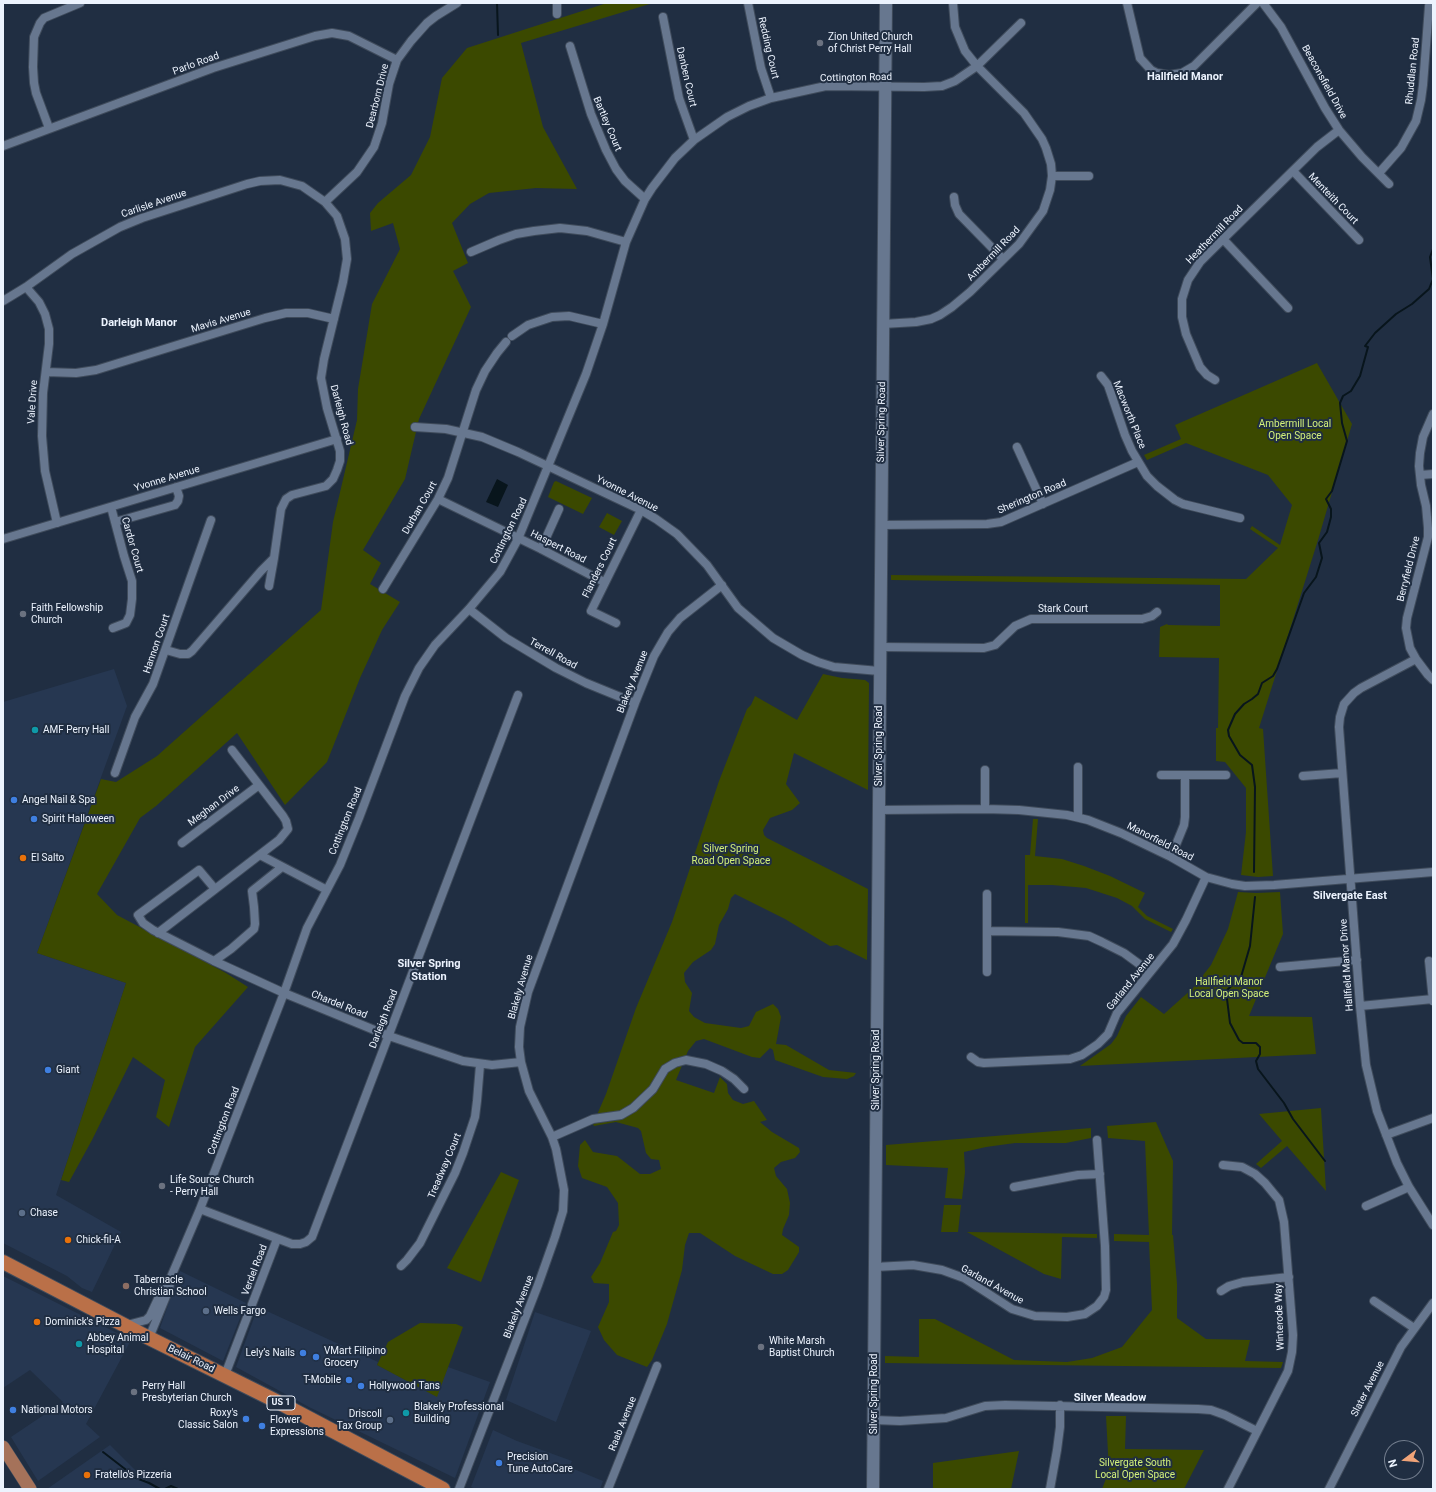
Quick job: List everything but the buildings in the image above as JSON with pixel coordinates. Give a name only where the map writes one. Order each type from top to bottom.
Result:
[{"type":"highway","name":"Belair Road","points":[[3,1262],[148,1338],[279,1402],[443,1489]]},
{"type":"main road","name":"Silver Spring Road","points":[[873,1489],[886,3]]},
{"type":"main road","points":[[3,1447],[30,1489]]},
{"type":"street","points":[[49,128],[36,93],[34,83],[34,37],[40,23],[44,18],[80,3]]},
{"type":"street","name":"Dearborn Drive","points":[[326,202],[357,172],[374,147],[382,123],[389,84],[397,60],[427,23],[457,3]]},
{"type":"street","points":[[557,3],[557,14]]},
{"type":"street","name":"Redding Court","points":[[748,3],[761,68],[771,98]]},
{"type":"street","name":"Ambermill Road","points":[[883,324],[916,322],[931,319],[940,315],[970,292],[1028,233],[1043,211],[1050,190],[1052,176],[1049,157],[1036,128],[1010,98],[977,66],[965,50],[954,20],[953,3]]},
{"type":"street","points":[[1127,3],[1140,58],[1151,70],[1156,73],[1169,75],[1182,73],[1194,66],[1257,3]]},
{"type":"street","name":"Beaconsfield Drive","points":[[1263,3],[1281,27],[1325,108],[1339,130],[1362,157],[1389,184]]},
{"type":"street","name":"Rhuddlan Road","points":[[1378,173],[1401,148],[1416,121],[1423,85],[1429,6]]},
{"type":"street","name":"Danben Court","points":[[663,17],[679,98],[694,140]]},
{"type":"street","name":"Cottington Road","points":[[148,1338],[169,1289],[171,1277],[200,1209],[284,993],[307,928],[340,865],[411,683],[435,645],[469,609],[500,572],[518,539],[549,467],[586,374],[603,324],[626,242],[645,198],[666,168],[694,140],[736,112],[771,98],[826,86],[942,86],[955,81],[977,66],[1021,23]]},
{"type":"street","name":"Parlo Road","points":[[3,146],[213,68],[315,36],[332,34],[349,36],[397,60]]},
{"type":"street","name":"Bartley Court","points":[[570,46],[591,114],[606,150],[616,169],[625,181],[645,198]]},
{"type":"street","name":"Heathermill Road","points":[[1215,380],[1207,375],[1200,367],[1186,334],[1182,317],[1182,299],[1188,280],[1200,262],[1223,239],[1317,147],[1339,130]]},
{"type":"street","name":"Menteith Court","points":[[1293,171],[1359,240]]},
{"type":"street","points":[[1052,176],[1089,176]]},
{"type":"street","name":"Carlisle Avenue","points":[[3,301],[26,287],[72,254],[120,227],[142,218],[247,184],[269,180],[280,180],[293,183],[309,190],[326,202]]},
{"type":"street","points":[[954,197],[955,205],[960,214],[1004,259]]},
{"type":"street","name":"Darleigh Road","points":[[269,586],[282,506],[286,499],[292,495],[322,488],[333,479],[338,470],[341,456],[325,403],[321,378],[343,282],[347,250],[337,216],[326,202]]},
{"type":"street","points":[[471,252],[516,234],[560,228],[587,231],[626,242]]},
{"type":"street","points":[[1223,239],[1288,308]]},
{"type":"street","name":"Vale Drive","points":[[26,287],[39,302],[47,321],[49,336],[42,419],[43,457],[57,523]]},
{"type":"street","name":"Mavis Avenue","points":[[46,372],[76,373],[96,370],[265,318],[286,313],[308,313],[334,319]]},
{"type":"street","points":[[512,336],[528,324],[552,318],[570,316],[603,324]]},
{"type":"street","name":"Durban Court","points":[[382,589],[438,499],[448,478],[476,390],[485,371],[506,342]]},
{"type":"street","name":"Macworth Place","points":[[1101,376],[1108,385],[1125,435],[1138,462],[1147,476],[1175,500],[1194,508],[1240,518]]},
{"type":"street","name":"Berryfield Drive","points":[[1433,414],[1421,443],[1420,453],[1420,476],[1426,506],[1428,532],[1406,628],[1410,648],[1433,680]]},
{"type":"street","name":"Yvonne Avenue","points":[[415,427],[446,429],[463,432],[502,445],[641,510],[677,534],[707,565],[738,608],[758,627],[773,638],[802,655],[834,667],[880,671]]},
{"type":"street","name":"Yvonne Avenue","points":[[3,538],[337,439]]},
{"type":"street","points":[[1017,447],[1043,504]]},
{"type":"street","name":"Sherington Road","points":[[881,525],[995,523],[1011,518],[1138,462]]},
{"type":"street","points":[[1420,476],[1433,474]]},
{"type":"street","points":[[115,522],[175,505],[179,496],[176,487]]},
{"type":"street","name":"Haspert Road","points":[[438,499],[541,549],[604,582]]},
{"type":"street","name":"Cardor Court","points":[[111,507],[132,581],[130,615],[126,623],[113,628]]},
{"type":"street","points":[[541,549],[559,509]]},
{"type":"street","name":"Flanders Court","points":[[616,623],[591,611],[604,582],[641,510]]},
{"type":"street","name":"Hannon Court","points":[[115,773],[134,717],[154,684],[211,520]]},
{"type":"street","points":[[166,650],[180,654],[188,654],[192,652],[261,571],[274,558]]},
{"type":"street","name":"Blakely Avenue","points":[[459,1489],[538,1285],[563,1211],[564,1190],[561,1169],[552,1137],[529,1091],[521,1062],[519,1047],[520,1027],[528,992],[635,703],[654,656],[668,632],[680,618],[722,585]]},
{"type":"street","name":"Terrell Road","points":[[469,609],[506,638],[556,668],[586,683],[635,703]]},
{"type":"street","name":"Stark Court","points":[[880,647],[984,648],[995,645],[1015,626],[1031,619],[1142,619],[1152,616],[1157,612]]},
{"type":"street","name":"Hallfield Manor Drive","points":[[1416,658],[1361,688],[1348,698],[1344,704],[1339,727],[1363,1043],[1367,1072],[1377,1111],[1386,1135],[1409,1187],[1433,1225]]},
{"type":"street","name":"Darleigh Road","points":[[200,1209],[292,1244],[306,1242],[312,1237],[518,694]]},
{"type":"street","points":[[158,933],[260,855],[284,834],[288,826],[283,816],[232,750]]},
{"type":"street","points":[[1078,767],[1078,817]]},
{"type":"street","points":[[985,770],[985,809]]},
{"type":"street","points":[[1303,776],[1342,772]]},
{"type":"street","points":[[1161,775],[1226,776]]},
{"type":"street","points":[[1171,857],[1184,826],[1185,776]]},
{"type":"street","name":"Meghan Drive","points":[[182,842],[259,785]]},
{"type":"street","name":"Manorfield Road","points":[[878,810],[985,809],[1044,812],[1078,817],[1121,833],[1171,857],[1206,877],[1232,884],[1259,886],[1433,872]]},
{"type":"street","points":[[260,855],[327,890]]},
{"type":"street","points":[[214,961],[231,949],[254,929],[255,924],[252,891],[282,867]]},
{"type":"street","name":"Chardel Road","points":[[215,889],[200,870],[138,915],[148,927],[214,961],[284,993],[389,1036],[446,1056],[480,1065],[521,1062]]},
{"type":"street","name":"Garland Avenue","points":[[971,1057],[978,1062],[984,1063],[1070,1059],[1082,1055],[1104,1039],[1108,1034],[1117,1013],[1173,944],[1180,933],[1206,877]]},
{"type":"street","points":[[987,894],[987,972]]},
{"type":"street","points":[[987,931],[1058,932],[1089,936],[1124,953],[1150,972]]},
{"type":"street","points":[[1280,967],[1357,960]]},
{"type":"street","points":[[1360,1006],[1433,1000],[1430,961]]},
{"type":"street","points":[[552,1137],[593,1119],[621,1115],[633,1108],[653,1089],[665,1069],[675,1063],[686,1060],[706,1064],[722,1071],[734,1079],[744,1089]]},
{"type":"street","name":"Treadway Court","points":[[401,1266],[408,1260],[420,1243],[455,1173],[463,1153],[474,1117],[480,1065]]},
{"type":"street","points":[[1386,1135],[1433,1118]]},
{"type":"street","name":"Garland Avenue","points":[[875,1267],[913,1266],[942,1270],[964,1278],[1012,1309],[1035,1316],[1066,1317],[1085,1314],[1097,1306],[1104,1297],[1106,1290],[1105,1246],[1097,1140]]},
{"type":"street","name":"Winterode Way","points":[[1223,1165],[1242,1167],[1255,1174],[1265,1183],[1279,1200],[1283,1214],[1293,1335],[1290,1362],[1284,1381],[1228,1489]]},
{"type":"street","points":[[1014,1187],[1078,1175],[1100,1174]]},
{"type":"street","points":[[1366,1206],[1409,1187]]},
{"type":"street","name":"Verdel Road","points":[[225,1375],[277,1239]]},
{"type":"street","name":"Cottington Road","points":[[125,1326],[146,1320],[150,1316],[164,1286],[171,1277]]},
{"type":"street","points":[[1221,1291],[1229,1286],[1243,1282],[1289,1277]]},
{"type":"street","points":[[1374,1301],[1414,1328]]},
{"type":"street","name":"Slater Avenue","points":[[1329,1489],[1400,1348],[1433,1303]]},
{"type":"street","name":"Raab Avenue","points":[[608,1489],[657,1366]]},
{"type":"street","points":[[874,1420],[900,1421],[940,1419],[985,1406],[995,1405],[1060,1405],[1211,1410],[1226,1415],[1257,1431]]},
{"type":"street","points":[[1050,1489],[1060,1427],[1060,1405]]},
{"type":"shaded area","points":[[497,479],[508,485],[498,507],[486,502]]},
{"type":"shaded area","points":[[114,669],[127,706],[37,953],[126,983],[56,1195],[121,1232],[92,1292],[82,1288],[67,1276],[3,1243],[3,702]]},
{"type":"shaded area","points":[[180,1271],[246,1303],[223,1361],[160,1328]]},
{"type":"shaded area","points":[[3,1276],[131,1340],[86,1424],[100,1437],[38,1481],[11,1437],[63,1402],[30,1370],[3,1388]]},
{"type":"shaded area","points":[[258,1307],[378,1362],[377,1365],[436,1396],[448,1367],[490,1382],[455,1478],[309,1407],[236,1367]]},
{"type":"shaded area","points":[[535,1312],[591,1331],[556,1422],[506,1400]]},
{"type":"shaded area","points":[[493,1430],[517,1441],[572,1461],[569,1467],[603,1481],[600,1489],[476,1489],[471,1487]]},
{"type":"shaded area","points":[[110,1445],[138,1473],[157,1489],[47,1489]]},
{"type":"green space","points":[[607,3],[653,3],[521,43],[543,127],[577,189],[536,188],[489,193],[470,204],[452,223],[468,263],[453,271],[471,307],[419,419],[405,479],[363,550],[381,563],[370,584],[400,602],[382,630],[360,678],[327,762],[285,805],[237,733],[156,806],[140,818],[97,894],[117,915],[226,973],[248,987],[195,1047],[169,1127],[156,1117],[165,1080],[133,1057],[92,1140],[69,1182],[61,1180],[126,983],[37,953],[101,779],[116,782],[157,756],[321,610],[333,522],[357,420],[358,389],[372,304],[400,249],[393,223],[371,231],[370,213],[378,203],[411,175],[430,137],[442,78],[467,48]]},
{"type":"green space","name":"Ambermill Local Open Space","points":[[1317,363],[1352,424],[1318,540],[1259,728],[1263,729],[1273,876],[1258,877],[1241,875],[1246,832],[1246,788],[1225,762],[1216,761],[1219,658],[1159,657],[1160,627],[1167,624],[1220,626],[1220,585],[891,580],[891,575],[1246,579],[1278,548],[1250,529],[1252,526],[1280,545],[1292,505],[1268,475],[1186,443],[1147,460],[1144,455],[1181,439],[1175,425]]},
{"type":"green space","points":[[556,481],[592,498],[583,514],[548,497],[554,482]]},
{"type":"green space","points":[[607,513],[622,521],[614,535],[599,527]]},
{"type":"green space","name":"Silver Spring Road Open Space","points":[[823,674],[842,678],[865,680],[869,683],[868,790],[794,753],[786,784],[800,803],[792,810],[770,818],[763,830],[764,835],[767,838],[868,889],[867,960],[837,945],[830,946],[785,919],[735,894],[731,898],[728,909],[719,925],[715,944],[711,950],[693,962],[684,973],[685,982],[692,993],[689,1011],[694,1017],[705,1023],[741,1028],[749,1026],[756,1012],[773,1004],[778,1009],[781,1017],[776,1044],[786,1045],[829,1070],[856,1073],[854,1076],[847,1079],[823,1077],[775,1060],[773,1050],[770,1048],[760,1058],[752,1057],[704,1039],[696,1041],[688,1051],[676,1080],[714,1093],[720,1077],[727,1084],[728,1093],[733,1100],[743,1104],[754,1101],[767,1120],[760,1122],[772,1132],[799,1148],[800,1152],[795,1158],[781,1162],[774,1168],[776,1176],[787,1189],[790,1203],[789,1215],[782,1235],[799,1247],[799,1252],[788,1270],[782,1274],[773,1274],[735,1256],[700,1233],[689,1233],[685,1245],[682,1270],[667,1324],[652,1360],[647,1367],[617,1355],[604,1340],[598,1327],[609,1302],[609,1284],[594,1283],[591,1277],[600,1263],[613,1232],[616,1231],[619,1225],[618,1203],[607,1187],[582,1178],[578,1166],[580,1145],[585,1140],[593,1152],[617,1156],[640,1174],[650,1174],[661,1169],[659,1160],[651,1159],[646,1153],[641,1131],[638,1128],[616,1122],[594,1126],[593,1124],[606,1094],[636,1008],[672,922],[719,781],[747,709],[751,705],[755,696],[797,720]]},
{"type":"green space","points":[[1033,819],[1038,819],[1035,856],[1062,859],[1084,866],[1110,876],[1145,893],[1138,907],[1147,916],[1173,929],[1171,932],[1145,919],[1132,906],[1117,898],[1086,888],[1052,885],[1028,885],[1028,923],[1025,923],[1025,855],[1030,855]]},
{"type":"green space","name":"Hallfield Manor Local Open Space","points":[[1238,892],[1280,892],[1283,934],[1249,1016],[1312,1017],[1316,1054],[1080,1066],[1111,1044],[1117,1036],[1126,1016],[1141,997],[1164,1014],[1193,988],[1211,965],[1228,929]]},
{"type":"green space","points":[[1321,1108],[1326,1191],[1287,1146],[1261,1168],[1256,1164],[1282,1141],[1259,1114]]},
{"type":"green space","points":[[1156,1122],[1173,1161],[1172,1235],[1177,1284],[1177,1318],[1206,1339],[1250,1340],[1245,1361],[1283,1362],[1281,1368],[885,1363],[885,1356],[919,1357],[919,1319],[935,1319],[1014,1360],[1067,1362],[1092,1358],[1122,1347],[1152,1310],[1149,1242],[1114,1241],[1114,1234],[1149,1235],[1145,1141],[1108,1138],[1107,1126]]},
{"type":"green space","points":[[1091,1128],[1091,1138],[1066,1143],[1015,1143],[964,1152],[965,1172],[962,1199],[945,1198],[948,1168],[886,1165],[886,1145]]},
{"type":"green space","points":[[501,1172],[519,1180],[481,1282],[447,1268]]},
{"type":"green space","points":[[944,1205],[961,1205],[958,1232],[941,1232]]},
{"type":"green space","points":[[967,1232],[1097,1234],[1097,1238],[1062,1237],[1061,1279],[1044,1274]]},
{"type":"green space","points":[[420,1323],[456,1324],[463,1327],[437,1397],[377,1365],[388,1342]]},
{"type":"green space","name":"Silvergate South Local Open Space","points":[[1106,1416],[1126,1416],[1125,1449],[1204,1450],[1184,1489],[1102,1489],[1109,1471]]},
{"type":"green space","points":[[1019,1451],[1011,1489],[933,1489],[933,1463]]},
{"type":"waterway","points":[[497,3],[498,35]]},
{"type":"waterway","points":[[1254,872],[1255,787],[1252,765],[1240,755],[1229,736],[1228,730],[1235,714],[1244,704],[1258,694],[1262,683],[1273,676],[1277,669],[1304,593],[1316,577],[1322,558],[1319,543],[1327,532],[1331,517],[1331,509],[1326,499],[1332,491],[1347,441],[1342,423],[1340,403],[1343,396],[1351,391],[1360,376],[1368,347],[1365,346],[1375,333],[1396,314],[1412,304],[1429,289],[1433,279],[1430,257],[1433,249]]},
{"type":"waterway","points":[[1255,897],[1250,946],[1241,977],[1226,991],[1230,1023],[1239,1040],[1243,1043],[1256,1043],[1260,1047],[1260,1054],[1256,1061],[1258,1069],[1325,1161]]},
{"type":"waterway","points":[[103,1452],[125,1469],[131,1476],[160,1489]]},
{"type":"waterway","points":[[165,1489],[171,1486],[178,1489]]},
{"type":"place","name":"Zion United Church of Christ Perry Hall","points":[[820,43]]},
{"type":"place","name":"Faith Fellowship Church","points":[[23,614]]},
{"type":"place","name":"AMF Perry Hall","points":[[35,730]]},
{"type":"place","name":"Angel Nail & Spa","points":[[14,800]]},
{"type":"place","name":"Spirit Halloween","points":[[34,819]]},
{"type":"place","name":"El Salto","points":[[23,858]]},
{"type":"place","name":"Giant","points":[[48,1070]]},
{"type":"place","name":"Life Source Church - Perry Hall","points":[[162,1186]]},
{"type":"place","name":"Chase","points":[[22,1213]]},
{"type":"place","name":"Chick-fil-A","points":[[68,1240]]},
{"type":"place","name":"Tabernacle Christian School","points":[[126,1286]]},
{"type":"place","name":"Wells Fargo","points":[[206,1311]]},
{"type":"place","name":"Dominick's Pizza","points":[[37,1322]]},
{"type":"place","name":"Abbey Animal Hospital","points":[[79,1344]]},
{"type":"place","name":"White Marsh Baptist Church","points":[[761,1347]]},
{"type":"place","name":"Lely’s Nails","points":[[303,1353]]},
{"type":"place","name":"VMart Filipino Grocery","points":[[316,1357]]},
{"type":"place","name":"T-Mobile","points":[[349,1380]]},
{"type":"place","name":"Hollywood Tans","points":[[361,1386]]},
{"type":"place","name":"Perry Hall Presbyterian Church","points":[[134,1392]]},
{"type":"place","name":"National Motors","points":[[13,1410]]},
{"type":"place","name":"Blakely Professional Building","points":[[406,1413]]},
{"type":"place","name":"Roxy's Classic Salon","points":[[246,1419]]},
{"type":"place","name":"Driscoll Tax Group","points":[[390,1420]]},
{"type":"place","name":"Flower Expressions","points":[[262,1426]]},
{"type":"place","name":"Precision Tune AutoCare","points":[[499,1463]]},
{"type":"place","name":"Fratello's Pizzeria","points":[[87,1475]]},
{"type":"district","name":"Hallfield Manor","points":[[1185,77]]},
{"type":"district","name":"Darleigh Manor","points":[[139,323]]},
{"type":"district","name":"Silvergate East","points":[[1350,896]]},
{"type":"district","name":"Silver Spring Station","points":[[429,970]]},
{"type":"district","name":"Silver Meadow","points":[[1110,1398]]}]
